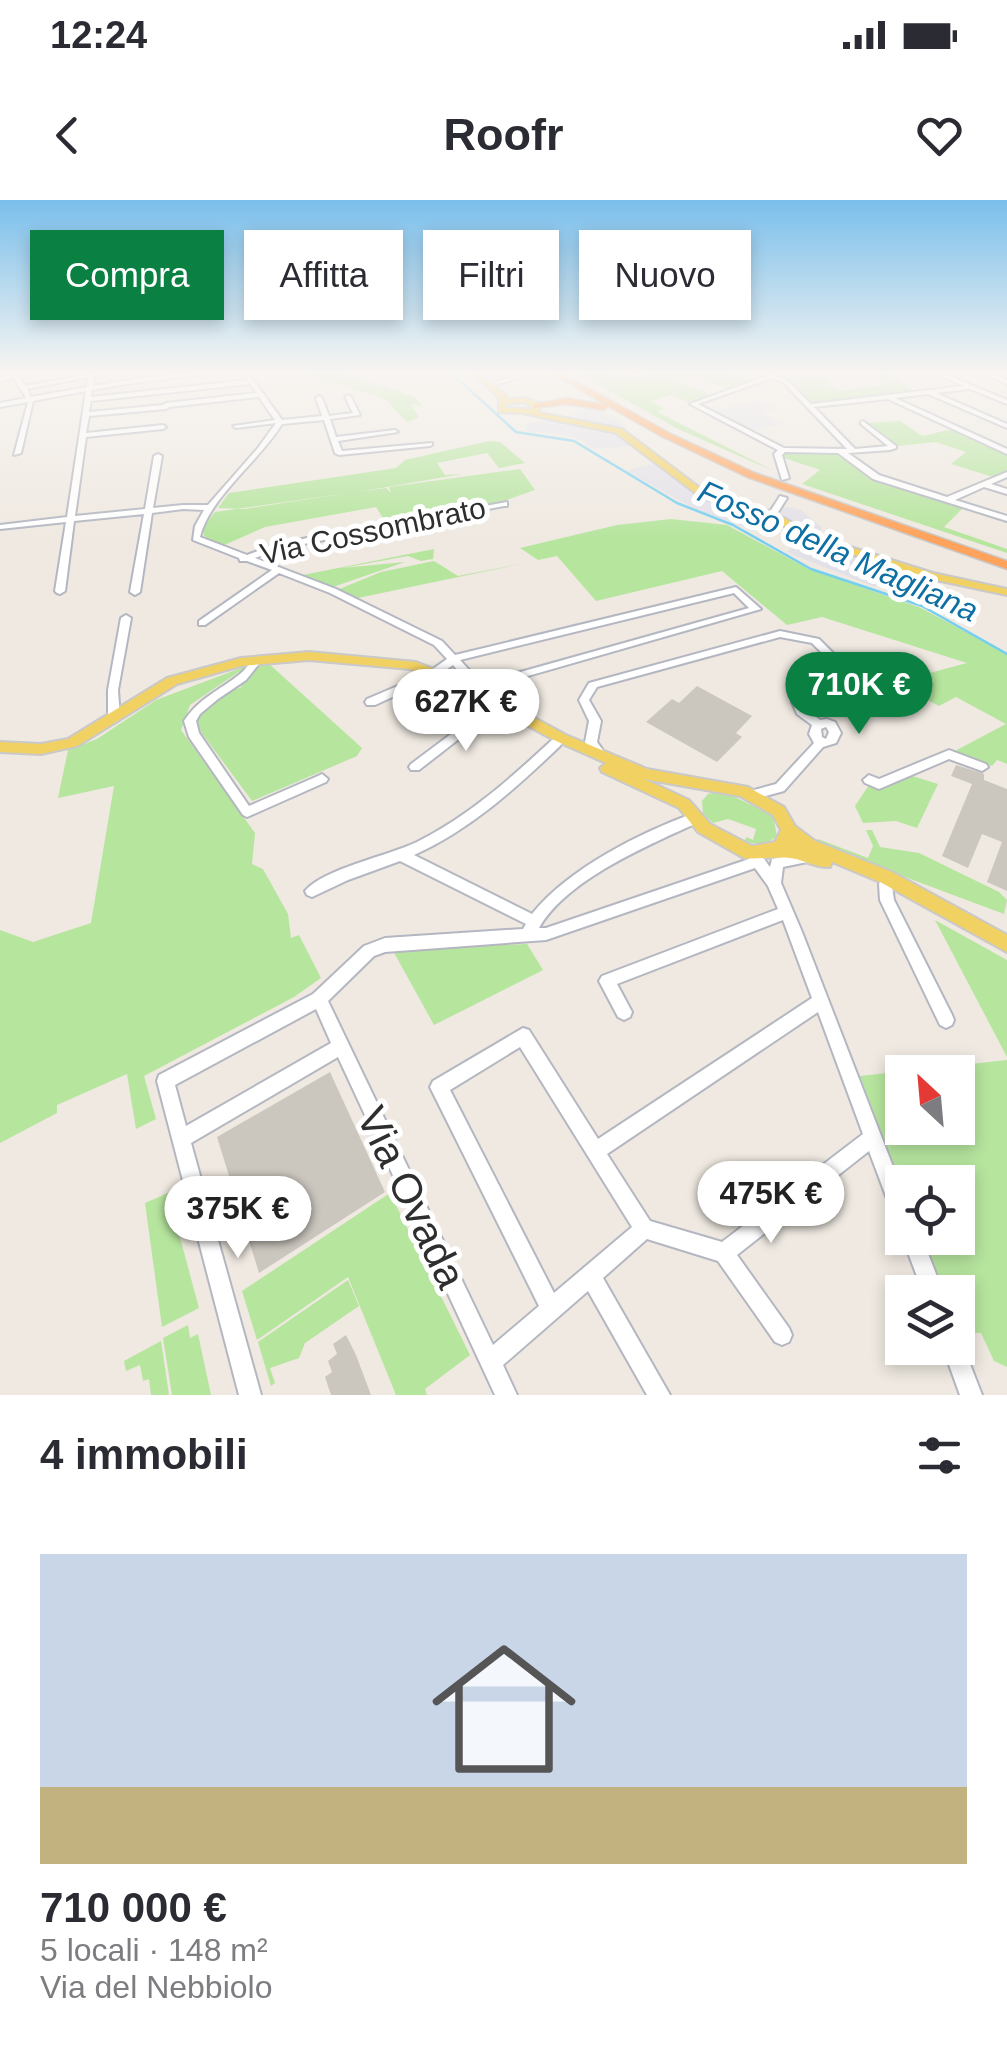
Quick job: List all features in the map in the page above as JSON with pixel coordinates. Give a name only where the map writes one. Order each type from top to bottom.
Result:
[{"type":"highway","points":[[641,427],[744,479],[1007,562]]},
{"type":"highway","points":[[653,427],[729,466],[902,532]]},
{"type":"highway","points":[[669,427],[753,470],[1007,562]]},
{"type":"main road","points":[[603,427],[619,431],[706,497],[772,515],[826,544],[931,576],[1007,592]]},
{"type":"main road","points":[[0,747],[65,745],[177,679],[257,660],[300,656],[393,662],[439,674],[509,710],[760,855],[785,850],[886,884],[1007,948]]},
{"type":"main road","points":[[439,674],[491,708],[558,740],[653,777],[702,786],[725,784],[752,795],[778,811],[789,830],[823,854],[896,882],[1007,948]]},
{"type":"main road","points":[[692,813],[692,797],[702,786]]},
{"type":"main road","points":[[760,855],[784,845],[789,830]]},
{"type":"street","points":[[17,453],[24,427]]},
{"type":"street","points":[[60,591],[85,427]]},
{"type":"street","points":[[84,435],[162,431],[163,427]]},
{"type":"street","points":[[275,427],[211,508],[196,530],[196,538],[416,632],[454,658],[478,687],[509,710]]},
{"type":"street","points":[[329,427],[339,453],[430,444]]},
{"type":"street","points":[[738,427],[784,450],[853,451],[895,446],[869,427]]},
{"type":"street","points":[[829,427],[853,451]]},
{"type":"street","points":[[953,427],[1007,452]]},
{"type":"street","points":[[333,438],[395,432]]},
{"type":"street","points":[[784,450],[778,454],[785,478]]},
{"type":"street","points":[[840,451],[876,476],[1007,519]]},
{"type":"street","points":[[135,592],[158,456]]},
{"type":"street","points":[[948,500],[1007,474]]},
{"type":"street","points":[[983,484],[1007,492]]},
{"type":"street","points":[[772,515],[783,498]]},
{"type":"street","name":"Via Cossombrato","points":[[242,559],[274,547],[504,504]]},
{"type":"street","points":[[0,527],[211,508]]},
{"type":"street","points":[[202,624],[278,570]]},
{"type":"street","points":[[371,702],[439,674],[454,658],[736,590],[756,608],[478,687]]},
{"type":"street","points":[[114,719],[113,690],[126,618]]},
{"type":"street","points":[[590,732],[595,721],[584,700],[592,685],[780,634],[815,641],[829,654],[823,672],[798,702],[801,711],[819,725],[813,734],[822,740],[780,788],[752,795]]},
{"type":"street","points":[[257,660],[248,673],[196,710],[190,721],[193,734],[248,812],[322,779]]},
{"type":"street","points":[[416,766],[491,708]]},
{"type":"street","points":[[312,891],[334,877],[401,855],[470,814],[558,740],[590,732]]},
{"type":"street","points":[[590,732],[602,756]]},
{"type":"street","points":[[868,780],[879,784],[949,754],[982,766]]},
{"type":"street","points":[[778,811],[780,788]]},
{"type":"street","points":[[250,1395],[166,1080],[318,999],[369,951],[385,945],[530,927],[594,870],[692,813]]},
{"type":"street","points":[[401,855],[530,927],[554,932],[760,855],[787,912],[885,1169]]},
{"type":"street","points":[[774,884],[774,868],[782,859],[812,858]]},
{"type":"street","points":[[886,884],[887,900],[946,1020]]},
{"type":"street","points":[[624,1012],[607,981],[787,912]]},
{"type":"street","name":"Via Ovada","points":[[318,999],[506,1395]]},
{"type":"street","points":[[596,1151],[821,1001]]},
{"type":"street","points":[[552,1310],[438,1088],[523,1036],[644,1228],[724,1252],[782,1335]]},
{"type":"street","points":[[180,1139],[340,1047]]},
{"type":"street","points":[[724,1252],[873,1137]]},
{"type":"street","points":[[491,1361],[592,1278],[644,1228]]},
{"type":"street","points":[[592,1278],[659,1395]]},
{"type":"street","points":[[968,1385],[982,1395]]},
{"type":"shaded area","points":[[527,427],[626,427],[631,446],[591,449],[582,440],[566,435],[526,431]]},
{"type":"shaded area","points":[[740,427],[771,427],[750,432]]},
{"type":"shaded area","points":[[657,463],[707,501],[763,514],[773,504],[801,510],[822,528],[815,537],[778,516],[754,531],[693,508],[626,471]]},
{"type":"shaded area","points":[[808,540],[891,568],[875,587],[786,552]]},
{"type":"green space","points":[[674,427],[686,427],[774,471]]},
{"type":"green space","points":[[871,427],[908,427],[922,436],[953,429],[1007,454],[1007,472],[993,477],[951,464],[966,452],[936,442],[898,446]]},
{"type":"green space","points":[[489,441],[500,442],[525,463],[499,468],[487,453],[437,463],[445,475],[462,474],[358,492],[386,488],[391,493],[389,487],[520,469],[535,490],[501,502],[386,523],[376,507],[265,527],[222,546],[204,536],[203,527],[215,512],[238,509],[218,508],[229,493],[396,468],[405,460]]},
{"type":"green space","points":[[783,452],[837,453],[868,475],[964,507],[944,527],[1007,549],[1007,553],[802,484],[820,470],[781,457]]},
{"type":"green space","points":[[671,519],[727,525],[807,568],[921,608],[1007,654],[1007,764],[997,760],[992,766],[953,752],[1006,724],[956,697],[939,706],[912,692],[926,687],[918,679],[922,675],[967,663],[822,617],[787,625],[722,571],[596,601],[557,556],[538,560],[520,548],[617,525]]},
{"type":"green space","points":[[434,549],[433,559],[421,561],[408,556],[342,568],[405,562],[333,587],[303,575]]},
{"type":"green space","points":[[434,561],[458,576],[525,563],[353,599],[337,590],[381,572]]},
{"type":"green space","points":[[267,662],[362,748],[357,756],[252,801],[201,732],[197,719],[223,693],[242,687],[239,684],[251,676],[256,664]]},
{"type":"green space","points":[[249,665],[190,705],[181,730],[255,833],[252,864],[263,869],[288,914],[291,938],[299,935],[321,978],[294,997],[144,1076],[156,1119],[136,1129],[127,1074],[57,1105],[57,1113],[0,1143],[0,930],[33,942],[91,923],[114,786],[58,798],[68,750],[97,739],[156,700]]},
{"type":"green space","points":[[909,775],[938,784],[917,828],[896,821],[863,823],[855,806],[869,785]]},
{"type":"green space","points":[[723,791],[773,816],[777,836],[758,844],[744,841],[747,837],[753,840],[756,829],[728,819],[713,823],[703,814],[702,801],[708,794]]},
{"type":"green space","points":[[866,830],[872,830],[880,847],[919,853],[999,892],[1007,900],[1004,914],[814,843],[818,839],[868,858],[873,846]]},
{"type":"green space","points":[[935,920],[1007,960],[1007,1057]]},
{"type":"green space","points":[[527,944],[543,970],[434,1025],[392,949]]},
{"type":"green space","points":[[1007,1060],[1007,1367],[994,1361],[981,1333],[975,1333],[975,1275],[938,1275],[930,1255],[975,1255],[975,1165],[894,1165],[886,1145],[975,1145],[975,1063]]},
{"type":"green space","points":[[885,1073],[885,1141],[860,1076]]},
{"type":"green space","points":[[168,1193],[199,1308],[162,1327],[145,1203]]},
{"type":"green space","points":[[390,1193],[470,1355],[425,1389],[427,1395],[396,1395],[348,1277],[257,1340],[242,1291]]},
{"type":"green space","points":[[348,1280],[359,1306],[305,1343],[299,1358],[270,1368],[275,1383],[271,1386],[258,1342]]},
{"type":"green space","points":[[188,1325],[190,1338],[198,1334],[211,1395],[172,1395],[163,1338]]},
{"type":"green space","points":[[161,1341],[169,1395],[151,1395],[149,1379],[143,1381],[140,1365],[126,1371],[124,1361]]},
{"type":"building","points":[[697,686],[752,716],[736,733],[742,737],[717,762],[646,722],[672,699],[679,703]]},
{"type":"building","points":[[956,765],[984,774],[984,780],[1007,789],[1007,891],[987,882],[1002,842],[982,834],[968,868],[942,856],[972,784],[951,776]]},
{"type":"building","points":[[330,1072],[385,1192],[259,1273],[217,1137]]},
{"type":"building","points":[[346,1335],[371,1395],[331,1395],[325,1377],[332,1372],[328,1361],[337,1354],[333,1344]]},
{"type":"waterway","name":"Fosso della Magliana","points":[[510,427],[516,432],[574,441],[677,503],[733,525],[811,569],[922,606],[1007,654]]}]
